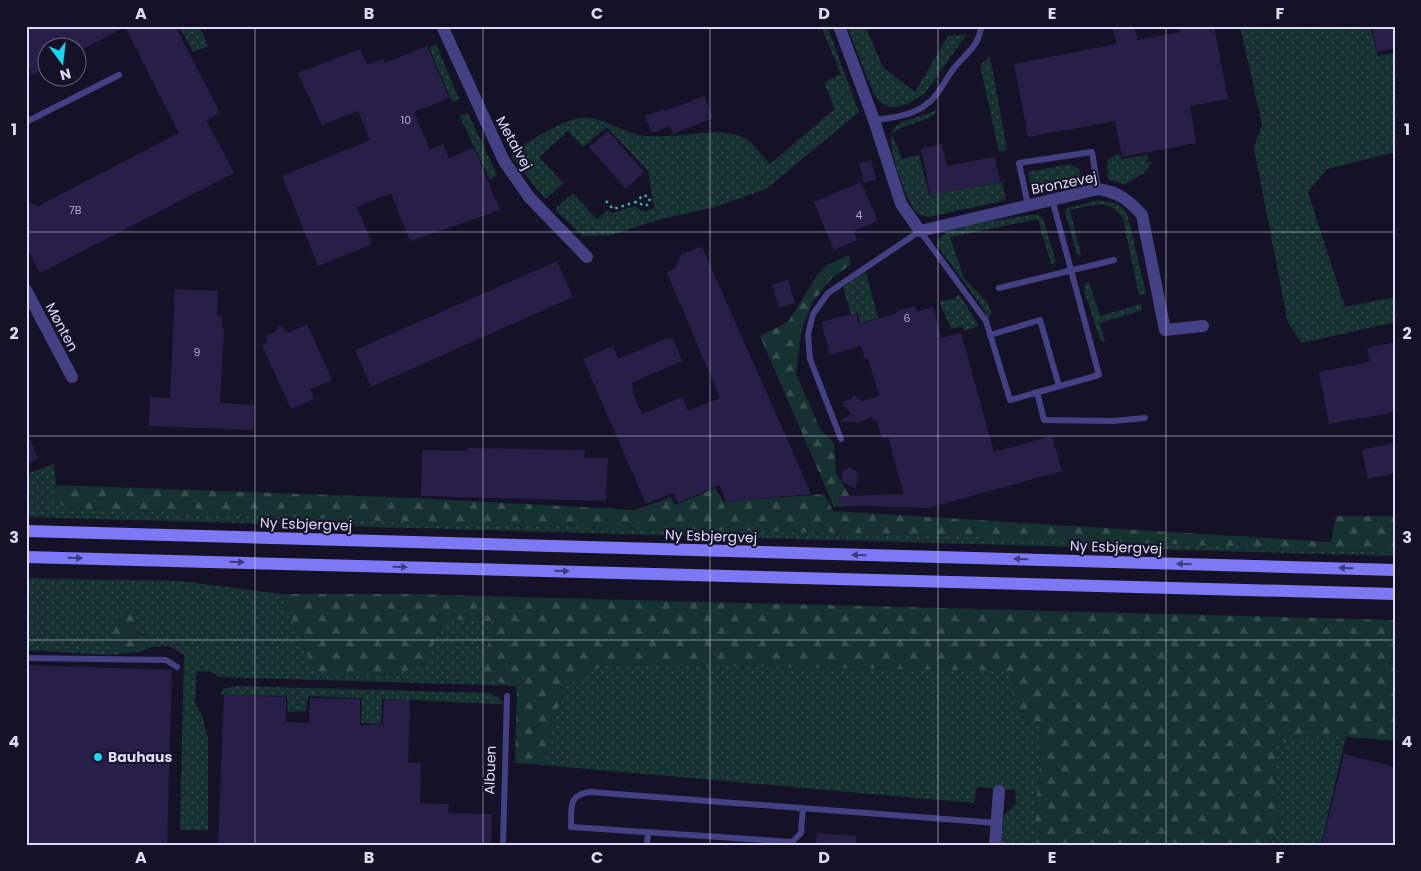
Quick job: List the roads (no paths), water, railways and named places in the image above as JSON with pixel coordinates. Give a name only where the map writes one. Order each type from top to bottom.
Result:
[{"type":"street","name":"Metalvej","points":[[442,26],[504,161],[529,196],[586,257]]},
{"type":"street","points":[[839,26],[874,120],[901,204],[920,231]]},
{"type":"street","name":"Bronzevej","points":[[920,231],[1098,189],[1116,192],[1131,202],[1142,215],[1165,330],[1203,326]]},
{"type":"street","name":"Mønten","points":[[26,290],[72,377]]},
{"type":"street","name":"Ny Esbjergvej","points":[[26,532],[1395,570]]},
{"type":"street","points":[[26,557],[1395,594]]},
{"type":"street","points":[[995,845],[999,791]]},
{"type":"lane","points":[[874,120],[896,117],[922,108],[939,94],[952,71],[975,46],[980,35],[980,26]]},
{"type":"lane","points":[[26,122],[119,75]]},
{"type":"lane","points":[[1028,205],[1019,163],[1092,152],[1098,189]]},
{"type":"lane","points":[[841,439],[810,358],[808,334],[813,314],[828,293],[920,231],[975,304],[986,322],[1010,400],[1099,375],[1052,199]]},
{"type":"lane","points":[[999,288],[1114,260]]},
{"type":"lane","points":[[990,334],[1040,320],[1059,386]]},
{"type":"lane","points":[[1037,392],[1044,420],[1113,421],[1145,418]]},
{"type":"lane","points":[[26,658],[166,660],[177,666]]},
{"type":"lane","name":"Albuen","points":[[503,845],[507,696]]},
{"type":"lane","points":[[803,808],[801,833],[792,842],[571,827],[572,801],[579,793],[590,792],[803,808],[997,823]]},
{"type":"lane","points":[[647,845],[648,832]]},
{"type":"place","name":"Bauhaus","points":[[98,757]]}]
